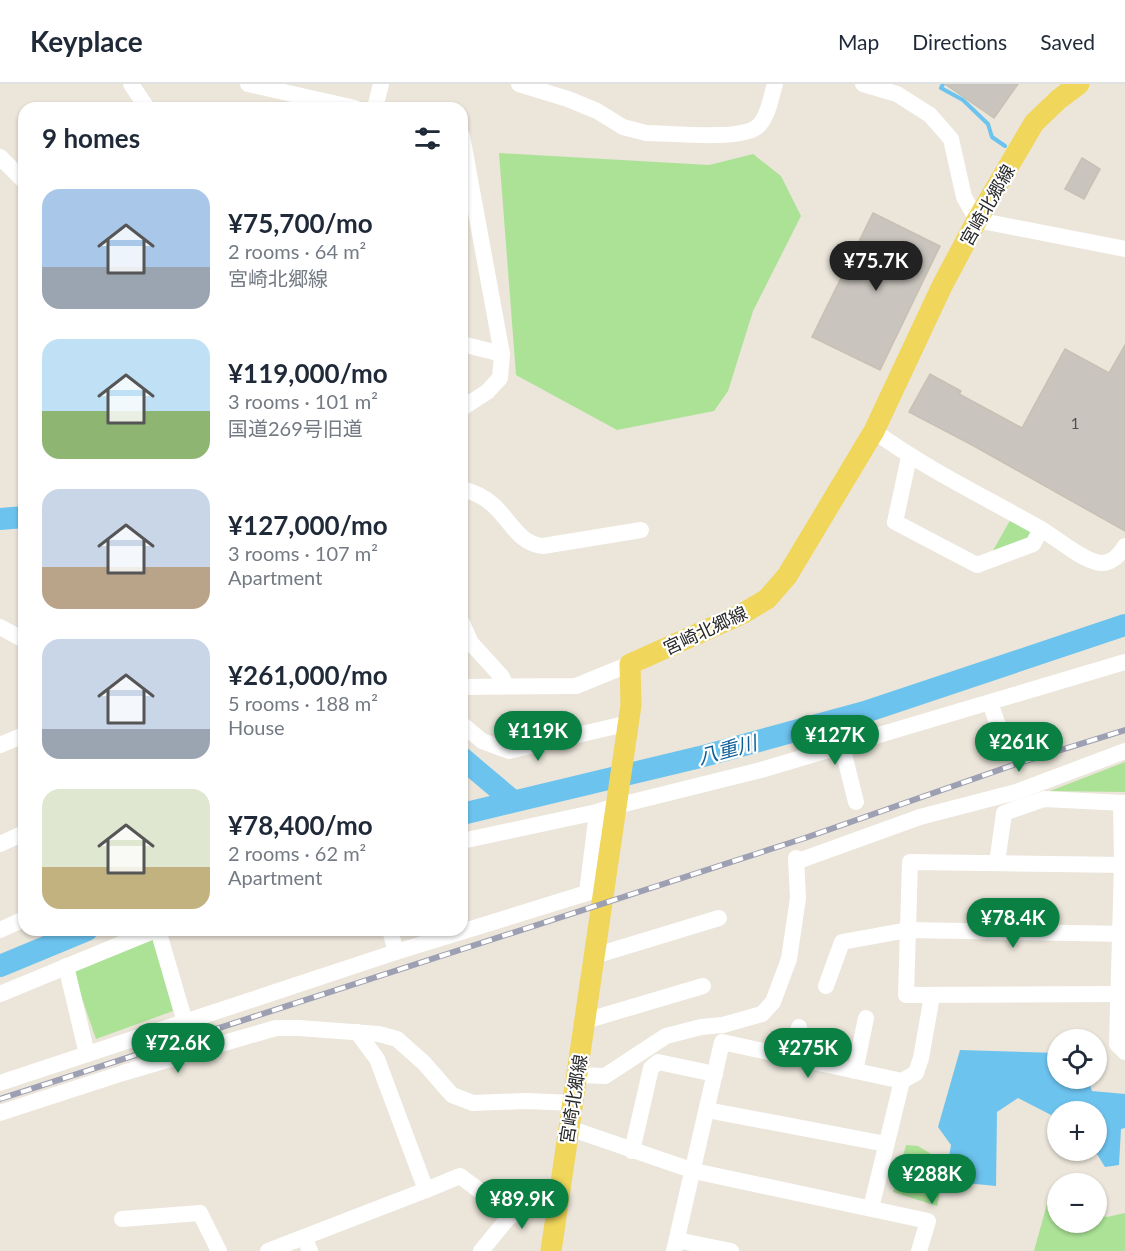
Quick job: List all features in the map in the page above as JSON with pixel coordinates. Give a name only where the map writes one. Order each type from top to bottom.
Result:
[{"type":"main road","name":"宮崎北郷線","points":[[551,1251],[594,956],[610,806],[632,705],[630,664],[742,614],[767,599],[787,576],[874,431],[942,286],[977,220],[1034,123],[1063,91],[1079,84]]},
{"type":"street","points":[[132,84],[143,102]]},
{"type":"street","points":[[248,84],[329,102]]},
{"type":"street","points":[[376,102],[381,84]]},
{"type":"street","points":[[519,84],[568,99],[597,111],[614,123],[632,130],[645,133],[734,135],[749,131],[761,122],[775,84]]},
{"type":"street","points":[[863,84],[897,94],[930,115],[951,139],[964,196],[977,220],[1125,249]]},
{"type":"street","points":[[0,158],[18,175]]},
{"type":"street","points":[[468,169],[502,354],[500,378],[487,392],[468,404]]},
{"type":"street","points":[[468,346],[502,354]]},
{"type":"street","points":[[874,431],[909,457],[1041,529],[1097,563],[1109,562],[1118,557],[1125,546]]},
{"type":"street","points":[[909,457],[896,522],[977,565],[1033,544],[1041,529]]},
{"type":"street","points":[[468,490],[489,501],[505,516],[525,542],[533,545],[543,546],[641,530]]},
{"type":"street","points":[[2,632],[18,638]]},
{"type":"street","points":[[468,636],[471,643],[502,677],[506,686]]},
{"type":"street","points":[[468,840],[761,770],[1125,662]]},
{"type":"street","points":[[468,687],[576,686],[630,664]]},
{"type":"street","points":[[990,703],[1008,753]]},
{"type":"street","points":[[468,729],[482,741],[509,751],[628,728]]},
{"type":"street","points":[[0,745],[18,738]]},
{"type":"street","points":[[842,746],[856,802]]},
{"type":"street","points":[[578,1075],[605,1076],[666,1036],[701,1027],[723,1025],[762,1014],[773,1002],[789,959],[798,898],[796,858],[801,860],[920,817],[1016,792],[1125,751]]},
{"type":"street","points":[[997,863],[1004,813],[1044,799],[1123,803],[1123,934],[1117,1044],[1125,1052]]},
{"type":"street","points":[[468,930],[587,893],[610,806]]},
{"type":"street","points":[[0,844],[18,836]]},
{"type":"street","points":[[1121,994],[906,995],[910,862],[1123,865]]},
{"type":"street","points":[[594,956],[718,918]]},
{"type":"street","points":[[0,930],[18,922]]},
{"type":"street","points":[[825,986],[842,942],[908,930],[1123,934]]},
{"type":"street","points":[[0,994],[141,936]]},
{"type":"street","points":[[158,936],[185,1022]]},
{"type":"street","points":[[392,936],[396,952]]},
{"type":"street","points":[[0,1083],[448,936]]},
{"type":"street","points":[[66,966],[87,1054]]},
{"type":"street","points":[[585,1021],[703,986]]},
{"type":"street","points":[[731,1251],[676,1245],[722,1042],[902,1081],[916,1073],[921,1058],[932,996]]},
{"type":"street","points":[[855,1071],[866,1018]]},
{"type":"street","points":[[792,1058],[799,1027]]},
{"type":"street","points":[[0,1113],[123,1072],[276,1028],[379,1034],[397,1039],[424,1063],[453,1095],[474,1103],[526,1101],[573,1103]]},
{"type":"street","points":[[357,1032],[377,1059],[426,1190]]},
{"type":"street","points":[[632,1151],[651,1068],[658,1062],[714,1074]]},
{"type":"street","points":[[871,1208],[902,1081]]},
{"type":"street","points":[[707,1110],[886,1144]]},
{"type":"street","points":[[569,1128],[694,1171],[928,1221],[919,1251]]},
{"type":"street","points":[[268,1251],[307,1244],[460,1176],[512,1215]]},
{"type":"street","points":[[481,1251],[512,1215],[524,1208],[558,1197]]},
{"type":"street","points":[[122,1219],[201,1213],[219,1251]]},
{"type":"green space","points":[[499,153],[709,165],[753,154],[781,176],[801,216],[753,311],[728,391],[714,411],[617,430],[516,375]]},
{"type":"green space","points":[[1012,517],[1030,528],[1032,536],[991,554]]},
{"type":"green space","points":[[1125,762],[1125,792],[1050,791]]},
{"type":"green space","points":[[153,940],[173,1011],[96,1039],[73,972]]},
{"type":"green space","points":[[906,1145],[918,1146],[933,1155],[922,1173],[925,1182],[941,1188],[937,1206],[893,1192]]},
{"type":"green space","points":[[1047,1204],[1047,1233],[1107,1233],[1107,1217],[1125,1213],[1125,1251],[1034,1251]]},
{"type":"water","points":[[960,1050],[1047,1053],[1047,1089],[1091,1089],[1092,1091],[1125,1094],[1125,1128],[1121,1129],[1119,1165],[1105,1167],[1101,1161],[1107,1161],[1107,1101],[1047,1101],[1047,1113],[1018,1098],[997,1112],[996,1186],[945,1181],[951,1145],[938,1127]]},
{"type":"building","points":[[945,84],[1018,84],[994,118]]},
{"type":"building","points":[[1082,158],[1100,169],[1084,199],[1065,189]]},
{"type":"building","points":[[873,213],[940,246],[880,370],[812,337]]},
{"type":"building","points":[[1125,345],[1125,531],[909,412],[930,374],[961,391],[959,394],[1022,428],[1065,349],[1109,373]]},
{"type":"waterway","points":[[943,84],[941,88],[963,100],[988,124],[992,137],[1005,146]]},
{"type":"waterway","points":[[0,519],[18,518]]},
{"type":"waterway","name":"八重川","points":[[468,813],[700,757],[868,711],[1125,625]]},
{"type":"waterway","points":[[468,763],[513,801]]},
{"type":"waterway","name":"八重川","points":[[0,966],[72,936]]},
{"type":"railway","points":[[0,1099],[805,838],[1019,763],[1125,730]]}]
